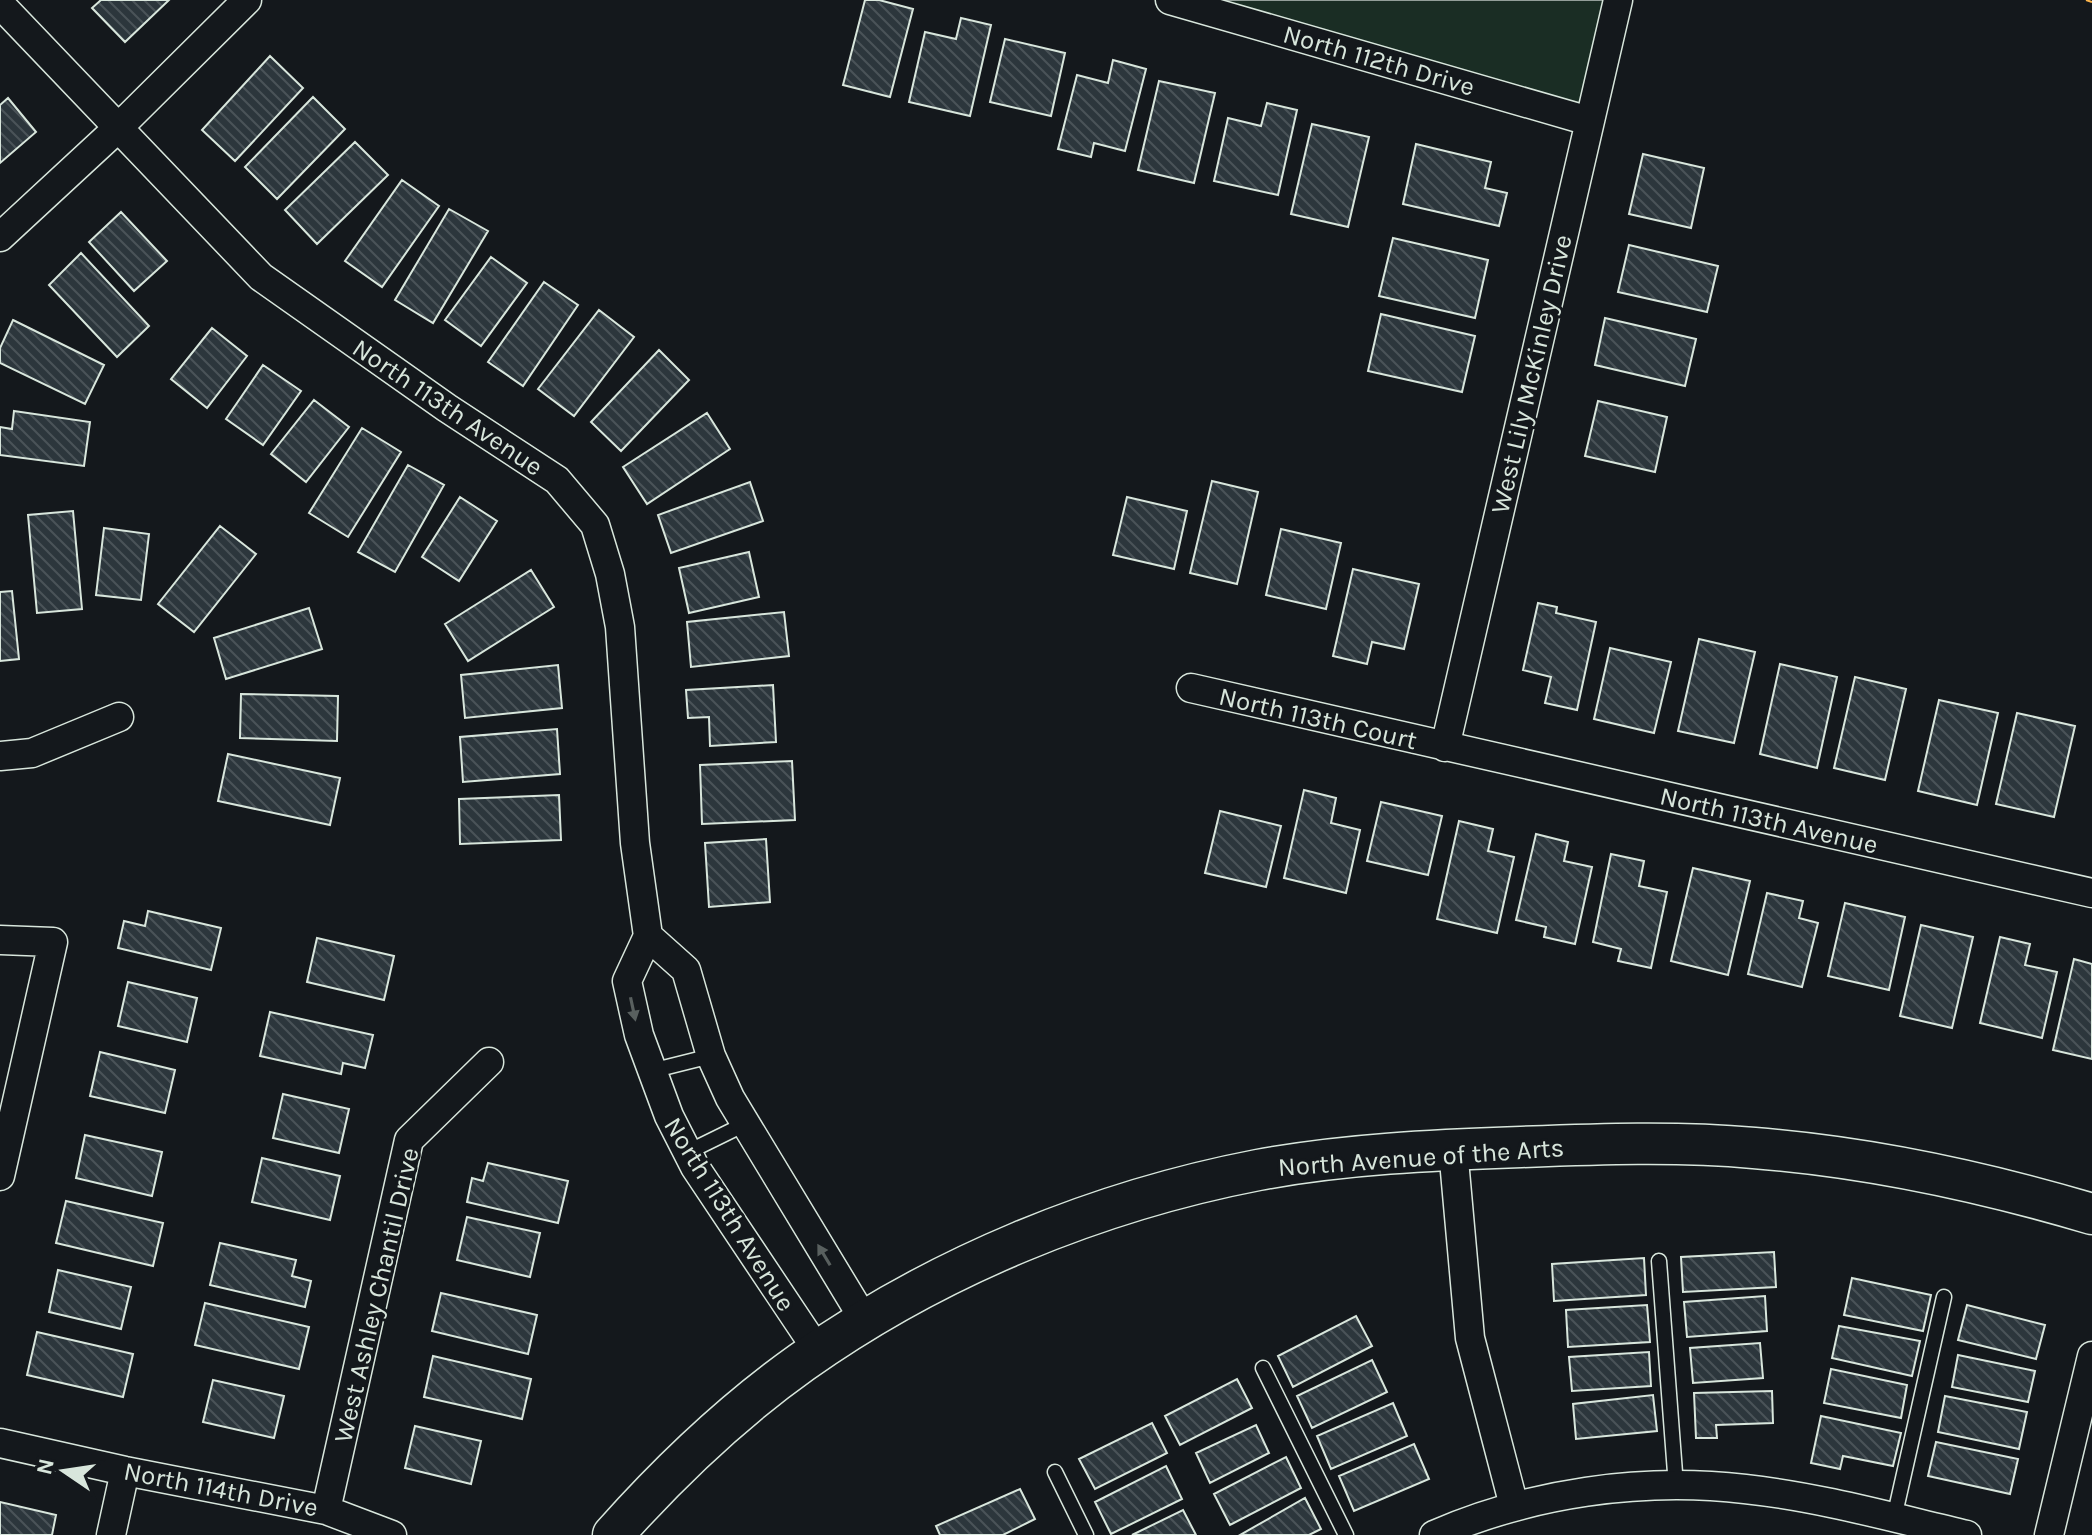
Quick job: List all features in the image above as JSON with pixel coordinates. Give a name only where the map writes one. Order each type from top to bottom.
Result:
[{"type":"street","points":[[0,237],[119,127],[247,0]]},
{"type":"street","name":"North 112th Drive","points":[[1170,0],[1589,121]]},
{"type":"street","name":"West Lily McKinley Drive","points":[[1445,747],[1618,0]]},
{"type":"street","name":"North 113th Avenue","points":[[0,4],[261,277],[434,400],[557,480],[595,525],[610,574],[620,627],[635,843],[648,936],[627,981],[639,1035],[650,1071],[688,1152],[818,1351]]},
{"type":"street","name":"North 113th Court","points":[[1191,688],[1445,747]]},
{"type":"street","points":[[0,756],[32,753],[119,717]]},
{"type":"street","name":"North 113th Avenue","points":[[1445,747],[2092,893]]},
{"type":"street","points":[[648,936],[686,970],[711,1056],[745,1124],[865,1321]]},
{"type":"street","points":[[0,940],[53,942],[0,1176]]},
{"type":"street","name":"West Ashley Chantil Drive","points":[[326,1510],[409,1140],[489,1062]]},
{"type":"street","name":"North Avenue of the Arts","points":[[613,1535],[691,1454],[760,1395],[818,1351],[918,1291],[990,1256],[1090,1216],[1146,1197],[1261,1170],[1453,1149],[1640,1144],[1779,1150],[1862,1160],[1962,1179],[2092,1214]]},
{"type":"street","points":[[1453,1149],[1470,1338],[1514,1506]]},
{"type":"street","points":[[2049,1535],[2090,1367]]},
{"type":"street","name":"North 114th Drive","points":[[0,1443],[326,1510],[392,1535]]},
{"type":"street","points":[[111,1535],[125,1471]]},
{"type":"street","points":[[1434,1535],[1514,1506],[1577,1493],[1676,1486],[1742,1488],[1778,1493],[1881,1522],[1967,1535]]},
{"type":"lane","points":[[650,1071],[711,1056]]},
{"type":"lane","points":[[688,1152],[745,1124]]},
{"type":"lane","points":[[1659,1261],[1676,1486]]},
{"type":"lane","points":[[1881,1522],[1944,1297]]},
{"type":"lane","points":[[1263,1368],[1346,1535]]},
{"type":"lane","points":[[1055,1472],[1086,1535]]},
{"type":"green space","points":[[1171,0],[1618,0],[1589,121]]},
{"type":"building","points":[[101,0],[169,0],[125,42],[92,8]]},
{"type":"building","points":[[865,0],[879,0],[913,9],[890,97],[843,85]]},
{"type":"building","points":[[961,18],[991,25],[970,116],[909,102],[925,32],[956,39]]},
{"type":"building","points":[[1005,39],[1065,53],[1051,116],[990,102]]},
{"type":"building","points":[[270,56],[303,88],[235,161],[202,130]]},
{"type":"building","points":[[1113,60],[1146,69],[1125,151],[1094,143],[1091,157],[1058,149],[1077,75],[1108,83]]},
{"type":"building","points":[[1159,81],[1215,93],[1194,183],[1138,170]]},
{"type":"building","points":[[313,97],[345,129],[277,199],[245,167]]},
{"type":"building","points":[[8,98],[36,132],[0,163],[0,105]]},
{"type":"building","points":[[1267,103],[1297,110],[1278,195],[1214,181],[1228,118],[1261,126]]},
{"type":"building","points":[[1312,124],[1369,137],[1348,227],[1291,214]]},
{"type":"building","points":[[355,142],[388,175],[317,244],[285,210]]},
{"type":"building","points":[[1416,144],[1491,162],[1485,188],[1507,193],[1499,226],[1403,204]]},
{"type":"building","points":[[1643,154],[1704,168],[1691,228],[1629,214]]},
{"type":"building","points":[[402,180],[439,206],[382,287],[345,261]]},
{"type":"building","points":[[449,209],[488,231],[433,323],[395,300]]},
{"type":"building","points":[[121,212],[167,261],[134,291],[89,242]]},
{"type":"building","points":[[1393,238],[1488,260],[1475,318],[1379,296]]},
{"type":"building","points":[[1629,245],[1718,266],[1707,312],[1618,292]]},
{"type":"building","points":[[81,253],[149,326],[117,357],[49,285]]},
{"type":"building","points":[[491,257],[527,283],[481,346],[445,320]]},
{"type":"building","points":[[544,282],[578,305],[523,386],[488,362]]},
{"type":"building","points":[[599,310],[634,337],[574,416],[538,389]]},
{"type":"building","points":[[1381,314],[1475,336],[1462,392],[1368,371]]},
{"type":"building","points":[[1605,318],[1696,339],[1685,386],[1595,365]]},
{"type":"building","points":[[13,320],[104,365],[85,404],[0,363],[0,348]]},
{"type":"building","points":[[212,328],[247,356],[207,408],[171,379]]},
{"type":"building","points":[[659,350],[689,380],[621,451],[591,422]]},
{"type":"building","points":[[263,365],[301,391],[263,445],[226,419]]},
{"type":"building","points":[[314,400],[349,427],[306,482],[271,454]]},
{"type":"building","points":[[1598,401],[1667,417],[1655,472],[1585,456]]},
{"type":"building","points":[[14,411],[90,422],[84,466],[0,455],[0,427],[12,429]]},
{"type":"building","points":[[707,413],[730,449],[647,504],[623,467]]},
{"type":"building","points":[[362,428],[401,452],[348,537],[309,513]]},
{"type":"building","points":[[408,465],[444,485],[395,572],[358,552]]},
{"type":"building","points":[[1212,481],[1258,492],[1237,584],[1190,573]]},
{"type":"building","points":[[750,482],[763,521],[671,553],[658,515]]},
{"type":"building","points":[[460,497],[497,521],[459,581],[422,557]]},
{"type":"building","points":[[1127,497],[1187,511],[1174,569],[1113,555]]},
{"type":"building","points":[[73,511],[82,609],[37,613],[28,515]]},
{"type":"building","points":[[220,526],[256,554],[194,632],[158,604]]},
{"type":"building","points":[[104,528],[149,534],[141,600],[96,595]]},
{"type":"building","points":[[1281,529],[1341,543],[1326,609],[1266,595]]},
{"type":"building","points":[[749,552],[759,597],[689,613],[679,568]]},
{"type":"building","points":[[1353,569],[1419,584],[1404,649],[1372,642],[1367,664],[1333,656]]},
{"type":"building","points":[[531,570],[554,607],[468,661],[445,624]]},
{"type":"building","points":[[12,591],[19,659],[0,661],[0,592]]},
{"type":"building","points":[[1538,603],[1557,607],[1556,613],[1596,622],[1577,710],[1545,703],[1551,677],[1523,670]]},
{"type":"building","points":[[309,608],[322,649],[226,679],[214,638]]},
{"type":"building","points":[[784,612],[789,656],[691,667],[687,622]]},
{"type":"building","points":[[1699,639],[1755,652],[1734,743],[1678,731]]},
{"type":"building","points":[[1610,648],[1671,662],[1654,733],[1594,719]]},
{"type":"building","points":[[1780,664],[1837,677],[1817,768],[1760,754]]},
{"type":"building","points":[[558,665],[562,708],[465,718],[461,675]]},
{"type":"building","points":[[1855,677],[1906,689],[1885,780],[1834,768]]},
{"type":"building","points":[[773,685],[776,742],[710,746],[709,717],[688,718],[686,690]]},
{"type":"building","points":[[241,694],[338,696],[337,741],[240,738]]},
{"type":"building","points":[[1939,700],[1998,713],[1977,805],[1918,791]]},
{"type":"building","points":[[2017,713],[2075,726],[2054,817],[1996,804]]},
{"type":"building","points":[[557,729],[560,774],[463,782],[460,737]]},
{"type":"building","points":[[228,754],[340,778],[330,825],[218,801]]},
{"type":"building","points":[[792,761],[795,820],[702,824],[700,765]]},
{"type":"building","points":[[1304,790],[1336,798],[1331,823],[1360,830],[1346,893],[1284,878]]},
{"type":"building","points":[[559,795],[561,840],[460,844],[459,799]]},
{"type":"building","points":[[1381,802],[1442,816],[1428,875],[1367,861]]},
{"type":"building","points":[[1220,811],[1281,826],[1266,887],[1205,873]]},
{"type":"building","points":[[1459,821],[1493,829],[1488,851],[1514,857],[1497,933],[1437,919]]},
{"type":"building","points":[[1536,834],[1568,842],[1564,861],[1592,867],[1575,944],[1544,937],[1546,927],[1516,920]]},
{"type":"building","points":[[766,839],[770,902],[709,907],[705,843]]},
{"type":"building","points":[[1611,854],[1644,861],[1639,886],[1667,892],[1651,968],[1618,961],[1621,949],[1593,942]]},
{"type":"building","points":[[1693,868],[1750,881],[1728,975],[1671,961]]},
{"type":"building","points":[[1767,893],[1803,901],[1799,918],[1818,923],[1802,987],[1748,974]]},
{"type":"building","points":[[1845,903],[1905,917],[1889,990],[1828,976]]},
{"type":"building","points":[[148,911],[221,928],[211,970],[118,948],[124,921],[145,926]]},
{"type":"building","points":[[1921,925],[1973,937],[1952,1028],[1900,1016]]},
{"type":"building","points":[[2000,937],[2030,944],[2025,965],[2057,972],[2042,1038],[1980,1023]]},
{"type":"building","points":[[317,938],[394,956],[384,1000],[307,982]]},
{"type":"building","points":[[2074,959],[2092,964],[2092,1059],[2053,1050]]},
{"type":"building","points":[[128,982],[197,998],[187,1042],[118,1026]]},
{"type":"building","points":[[270,1012],[373,1035],[365,1068],[343,1063],[341,1074],[260,1056]]},
{"type":"building","points":[[100,1052],[175,1070],[165,1113],[90,1096]]},
{"type":"building","points":[[283,1094],[349,1109],[339,1153],[273,1138]]},
{"type":"building","points":[[85,1135],[162,1152],[152,1196],[76,1178]]},
{"type":"building","points":[[262,1158],[340,1176],[330,1220],[252,1202]]},
{"type":"building","points":[[488,1163],[568,1181],[558,1223],[467,1202],[472,1178],[483,1181]]},
{"type":"building","points":[[66,1201],[163,1223],[153,1266],[56,1243]]},
{"type":"building","points":[[467,1217],[540,1233],[530,1277],[457,1260]]},
{"type":"building","points":[[220,1243],[296,1260],[292,1276],[311,1281],[305,1307],[210,1285]]},
{"type":"building","points":[[1774,1252],[1776,1287],[1683,1292],[1681,1257]]},
{"type":"building","points":[[1644,1258],[1646,1295],[1554,1301],[1552,1264]]},
{"type":"building","points":[[58,1270],[131,1287],[121,1329],[49,1312]]},
{"type":"building","points":[[1852,1278],[1931,1295],[1923,1331],[1844,1315]]},
{"type":"building","points":[[441,1293],[537,1315],[528,1354],[432,1331]]},
{"type":"building","points":[[1765,1296],[1767,1331],[1687,1337],[1684,1302]]},
{"type":"building","points":[[205,1303],[309,1327],[299,1369],[195,1345]]},
{"type":"building","points":[[1647,1305],[1650,1342],[1568,1347],[1566,1310]]},
{"type":"building","points":[[1967,1305],[2045,1325],[2036,1359],[1958,1340]]},
{"type":"building","points":[[1356,1316],[1372,1346],[1293,1387],[1278,1356]]},
{"type":"building","points":[[1839,1326],[1920,1341],[1912,1376],[1832,1358]]},
{"type":"building","points":[[37,1332],[133,1354],[123,1397],[27,1375]]},
{"type":"building","points":[[1760,1343],[1763,1378],[1693,1383],[1690,1348]]},
{"type":"building","points":[[1649,1352],[1651,1386],[1572,1391],[1569,1357]]},
{"type":"building","points":[[1958,1355],[2035,1371],[2028,1402],[1952,1387]]},
{"type":"building","points":[[433,1356],[531,1379],[522,1419],[424,1397]]},
{"type":"building","points":[[1372,1360],[1387,1392],[1312,1428],[1297,1396]]},
{"type":"building","points":[[1831,1369],[1907,1385],[1901,1418],[1824,1403]]},
{"type":"building","points":[[1237,1379],[1252,1408],[1180,1445],[1165,1416]]},
{"type":"building","points":[[213,1380],[284,1396],[274,1438],[203,1422]]},
{"type":"building","points":[[1772,1391],[1773,1423],[1716,1425],[1717,1438],[1696,1438],[1694,1393]]},
{"type":"building","points":[[1653,1395],[1657,1431],[1576,1439],[1573,1404]]},
{"type":"building","points":[[1945,1396],[2027,1412],[2019,1449],[1938,1432]]},
{"type":"building","points":[[1393,1403],[1407,1436],[1331,1469],[1317,1436]]},
{"type":"building","points":[[1821,1416],[1901,1433],[1893,1466],[1843,1456],[1840,1469],[1811,1463]]},
{"type":"building","points":[[1152,1423],[1167,1453],[1095,1489],[1079,1459]]},
{"type":"building","points":[[1256,1425],[1269,1453],[1210,1483],[1196,1453]]},
{"type":"building","points":[[415,1426],[481,1441],[471,1484],[405,1468]]},
{"type":"building","points":[[1936,1442],[2018,1459],[2010,1494],[1928,1476]]},
{"type":"building","points":[[1414,1444],[1429,1479],[1354,1511],[1339,1476]]},
{"type":"building","points":[[1286,1457],[1301,1488],[1230,1525],[1214,1494]]},
{"type":"building","points":[[1166,1466],[1182,1499],[1111,1534],[1095,1502]]},
{"type":"building","points":[[1020,1489],[1035,1519],[1003,1535],[940,1535],[936,1526]]},
{"type":"building","points":[[1305,1498],[1321,1529],[1309,1535],[1240,1535]]},
{"type":"building","points":[[0,1502],[56,1515],[52,1535],[0,1535]]},
{"type":"building","points":[[1183,1510],[1196,1535],[1132,1535]]},
{"type":"power","points":[[2086,0],[2092,2]]}]
